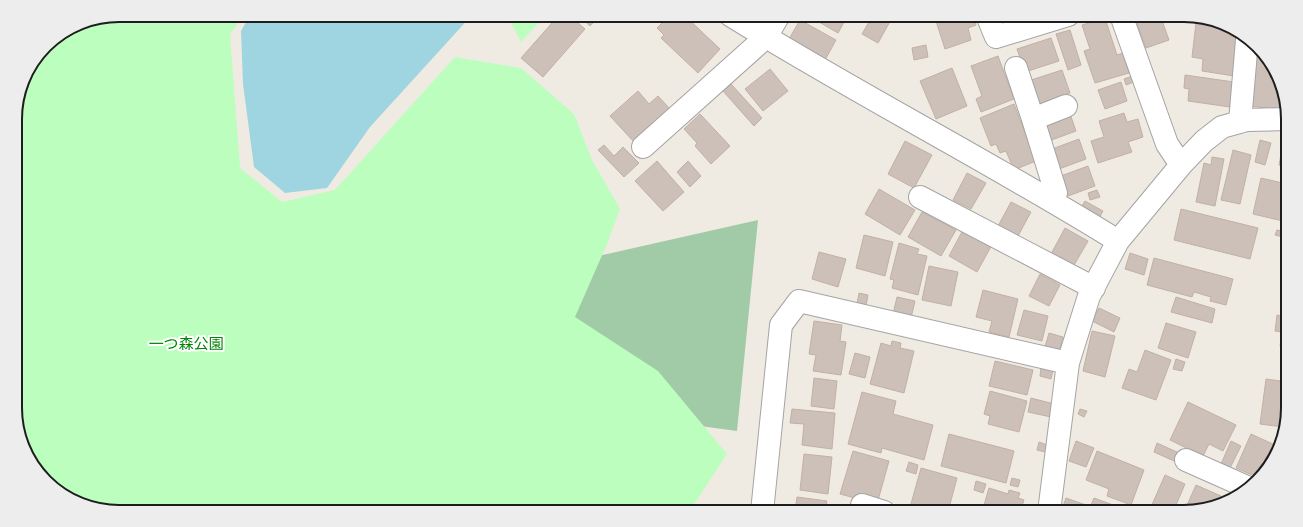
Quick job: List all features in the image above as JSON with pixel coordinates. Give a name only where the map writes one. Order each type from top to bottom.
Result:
[{"type":"street","points":[[741,22],[1052,201],[1118,241]]},
{"type":"street","points":[[643,147],[766,37],[775,22]]},
{"type":"street","points":[[990,22],[996,37],[1045,22]]},
{"type":"street","points":[[1123,22],[1167,144],[1181,165]]},
{"type":"street","points":[[1240,122],[1247,46]]},
{"type":"street","points":[[1016,68],[1056,193],[1052,201]]},
{"type":"street","points":[[1033,119],[1066,106]]},
{"type":"street","points":[[1049,505],[1068,362],[1094,288],[1118,241],[1181,165],[1204,141],[1222,127],[1240,122],[1281,119]]},
{"type":"street","points":[[920,196],[1094,288]]},
{"type":"street","points":[[763,505],[781,325],[800,301],[1068,362]]},
{"type":"street","points":[[1186,460],[1243,485]]},
{"type":"green space","name":"一つ森公園","points":[[119,22],[239,22],[230,34],[240,168],[282,202],[335,190],[455,57],[521,68],[574,114],[592,160],[620,209],[607,244],[575,317],[658,371],[727,454],[694,505],[119,505],[88,500],[65,489],[46,472],[38,462],[27,439],[22,415],[22,112],[25,94],[35,70],[46,55],[60,42],[76,32],[94,25]]},
{"type":"green space","points":[[511,22],[540,22],[521,42]]},
{"type":"green space","points":[[758,220],[737,431],[678,423],[558,320],[585,259]]},
{"type":"water","points":[[246,22],[466,22],[370,127],[327,188],[285,193],[254,167],[243,84],[241,31]]},
{"type":"building","points":[[553,22],[577,22],[585,29],[543,77],[521,58]]},
{"type":"building","points":[[586,22],[594,22],[590,26]]},
{"type":"building","points":[[663,22],[691,22],[720,49],[698,73],[661,38],[664,35],[657,28]]},
{"type":"building","points":[[799,22],[804,22],[836,40],[825,60],[789,39]]},
{"type":"building","points":[[819,22],[844,22],[838,33]]},
{"type":"building","points":[[869,22],[890,22],[878,43],[862,34]]},
{"type":"building","points":[[936,22],[975,22],[976,25],[968,28],[971,40],[945,49]]},
{"type":"building","points":[[1092,22],[1106,22],[1117,55],[1123,53],[1129,73],[1095,83],[1084,51],[1090,49],[1082,25]]},
{"type":"building","points":[[1137,22],[1163,22],[1169,40],[1146,48]]},
{"type":"building","points":[[1196,23],[1215,27],[1230,34],[1230,36],[1239,39],[1234,76],[1202,71],[1203,59],[1192,57]]},
{"type":"building","points":[[1070,30],[1081,65],[1068,70],[1056,34]]},
{"type":"building","points":[[1051,38],[1059,61],[1025,72],[1017,49]]},
{"type":"building","points":[[926,45],[928,57],[914,60],[912,48]]},
{"type":"building","points":[[998,56],[1014,99],[981,112],[976,99],[982,96],[971,66]]},
{"type":"building","points":[[1256,56],[1258,56],[1265,65],[1276,88],[1280,110],[1251,106]]},
{"type":"building","points":[[952,68],[967,106],[936,119],[920,81]]},
{"type":"building","points":[[770,69],[788,91],[763,111],[745,89]]},
{"type":"building","points":[[1062,70],[1070,93],[1036,105],[1028,81]]},
{"type":"building","points":[[1185,75],[1234,82],[1230,107],[1188,101],[1189,89],[1184,88]]},
{"type":"building","points":[[1132,76],[1134,82],[1126,85],[1124,79]]},
{"type":"building","points":[[1121,82],[1127,101],[1105,109],[1098,90]]},
{"type":"building","points":[[731,84],[762,118],[754,126],[723,91]]},
{"type":"building","points":[[638,91],[649,104],[658,96],[670,109],[634,142],[610,116]]},
{"type":"building","points":[[1014,104],[1036,161],[1014,170],[1006,151],[1000,153],[996,144],[991,146],[980,118]]},
{"type":"building","points":[[1069,111],[1076,131],[1049,141],[1042,121]]},
{"type":"building","points":[[1124,113],[1127,122],[1138,119],[1143,137],[1128,142],[1132,152],[1098,163],[1091,141],[1104,137],[1099,121]]},
{"type":"building","points":[[700,114],[730,146],[711,164],[695,146],[697,143],[684,129]]},
{"type":"building","points":[[1079,139],[1086,159],[1059,169],[1052,149]]},
{"type":"building","points":[[1260,140],[1271,143],[1265,165],[1255,162]]},
{"type":"building","points":[[905,141],[932,155],[914,188],[888,174]]},
{"type":"building","points":[[604,145],[614,156],[623,147],[639,163],[624,177],[598,150]]},
{"type":"building","points":[[1233,150],[1251,155],[1240,204],[1221,200]]},
{"type":"building","points":[[1281,154],[1281,166],[1279,165]]},
{"type":"building","points":[[1212,157],[1224,159],[1215,206],[1196,202],[1204,163],[1211,165]]},
{"type":"building","points":[[657,161],[684,192],[663,211],[635,181]]},
{"type":"building","points":[[688,161],[701,176],[690,187],[677,172]]},
{"type":"building","points":[[1088,166],[1095,186],[1068,196],[1061,176]]},
{"type":"building","points":[[967,173],[986,183],[971,209],[953,200]]},
{"type":"building","points":[[1261,178],[1281,183],[1281,221],[1253,214]]},
{"type":"building","points":[[879,189],[915,210],[900,235],[865,214]]},
{"type":"building","points":[[1097,190],[1100,197],[1090,200],[1088,193]]},
{"type":"building","points":[[1085,201],[1103,211],[1098,220],[1080,209]]},
{"type":"building","points":[[1011,202],[1031,212],[1018,236],[998,226]]},
{"type":"building","points":[[1181,209],[1258,228],[1250,259],[1174,240]]},
{"type":"building","points":[[922,212],[956,230],[941,256],[908,237]]},
{"type":"building","points":[[964,228],[993,243],[977,272],[949,256]]},
{"type":"building","points":[[1065,228],[1088,241],[1073,267],[1051,254]]},
{"type":"building","points":[[1277,230],[1281,231],[1281,236],[1275,235]]},
{"type":"building","points":[[864,235],[893,242],[885,276],[856,268]]},
{"type":"building","points":[[899,243],[919,249],[917,254],[927,256],[918,295],[892,288],[894,280],[890,279]]},
{"type":"building","points":[[819,252],[846,259],[838,287],[812,279]]},
{"type":"building","points":[[1130,253],[1148,259],[1144,275],[1125,269]]},
{"type":"building","points":[[1154,258],[1233,279],[1226,305],[1210,301],[1211,297],[1194,292],[1192,297],[1147,285]]},
{"type":"building","points":[[929,266],[958,272],[951,306],[922,300]]},
{"type":"building","points":[[1040,274],[1060,285],[1049,306],[1029,296]]},
{"type":"building","points":[[983,290],[1018,299],[1009,337],[989,332],[992,321],[976,317]]},
{"type":"building","points":[[859,293],[868,295],[866,306],[857,304]]},
{"type":"building","points":[[897,297],[915,301],[911,318],[893,314]]},
{"type":"building","points":[[1176,297],[1215,309],[1212,323],[1171,312]]},
{"type":"building","points":[[1099,308],[1120,318],[1114,332],[1092,321]]},
{"type":"building","points":[[1024,310],[1048,316],[1042,341],[1017,335]]},
{"type":"building","points":[[1277,315],[1281,316],[1281,332],[1275,331]]},
{"type":"building","points":[[814,321],[842,325],[840,341],[846,342],[841,375],[813,371],[816,355],[809,354]]},
{"type":"building","points":[[1166,323],[1196,332],[1188,358],[1158,348]]},
{"type":"building","points":[[1092,331],[1115,336],[1105,377],[1083,371]]},
{"type":"building","points":[[1049,333],[1063,337],[1059,351],[1045,347]]},
{"type":"building","points":[[892,341],[901,343],[900,348],[914,351],[904,393],[870,384],[881,343],[891,346]]},
{"type":"building","points":[[1145,350],[1171,360],[1156,400],[1122,388],[1129,369],[1137,372]]},
{"type":"building","points":[[855,353],[870,357],[865,378],[849,374]]},
{"type":"building","points":[[1176,359],[1185,362],[1182,371],[1173,369]]},
{"type":"building","points":[[995,361],[1033,370],[1027,395],[989,386]]},
{"type":"building","points":[[1041,367],[1053,370],[1051,379],[1040,376]]},
{"type":"building","points":[[814,378],[837,381],[834,409],[811,406]]},
{"type":"building","points":[[1266,379],[1281,381],[1279,426],[1260,424]]},
{"type":"building","points":[[990,391],[1027,401],[1019,432],[988,424],[990,416],[984,414]]},
{"type":"building","points":[[862,392],[896,401],[893,414],[933,425],[924,460],[882,448],[881,453],[848,444]]},
{"type":"building","points":[[1031,398],[1054,404],[1051,417],[1028,412]]},
{"type":"building","points":[[1188,402],[1236,425],[1223,451],[1209,444],[1203,456],[1170,440]]},
{"type":"building","points":[[792,409],[835,413],[832,449],[802,445],[804,424],[790,423]]},
{"type":"building","points":[[1080,409],[1087,411],[1084,417],[1078,414]]},
{"type":"building","points":[[949,434],[1014,451],[1006,483],[941,466]]},
{"type":"building","points":[[1251,434],[1274,444],[1268,457],[1254,476],[1236,468]]},
{"type":"building","points":[[1076,441],[1094,448],[1086,467],[1069,461]]},
{"type":"building","points":[[1231,441],[1241,446],[1230,468],[1221,464]]},
{"type":"building","points":[[1039,442],[1047,445],[1045,452],[1037,450]]},
{"type":"building","points":[[1157,443],[1179,453],[1174,461],[1154,452]]},
{"type":"building","points":[[853,451],[889,461],[877,504],[840,494]]},
{"type":"building","points":[[1097,451],[1144,470],[1131,505],[1107,496],[1109,489],[1086,480]]},
{"type":"building","points":[[804,454],[832,457],[828,494],[800,490]]},
{"type":"building","points":[[909,462],[918,465],[916,474],[906,471]]},
{"type":"building","points":[[921,468],[957,478],[950,505],[911,505]]},
{"type":"building","points":[[1165,475],[1185,484],[1176,505],[1152,505]]},
{"type":"building","points":[[1012,478],[1020,480],[1018,487],[1010,485]]},
{"type":"building","points":[[976,481],[986,484],[983,493],[974,490]]},
{"type":"building","points":[[1196,485],[1221,496],[1220,498],[1209,502],[1187,505]]},
{"type":"building","points":[[989,488],[1008,494],[1009,490],[1020,493],[1018,498],[1024,500],[1022,505],[984,505]]},
{"type":"building","points":[[797,497],[827,501],[826,505],[796,505]]},
{"type":"building","points":[[1066,498],[1086,505],[1064,505]]},
{"type":"building","points":[[1094,498],[1113,505],[1091,505]]}]
